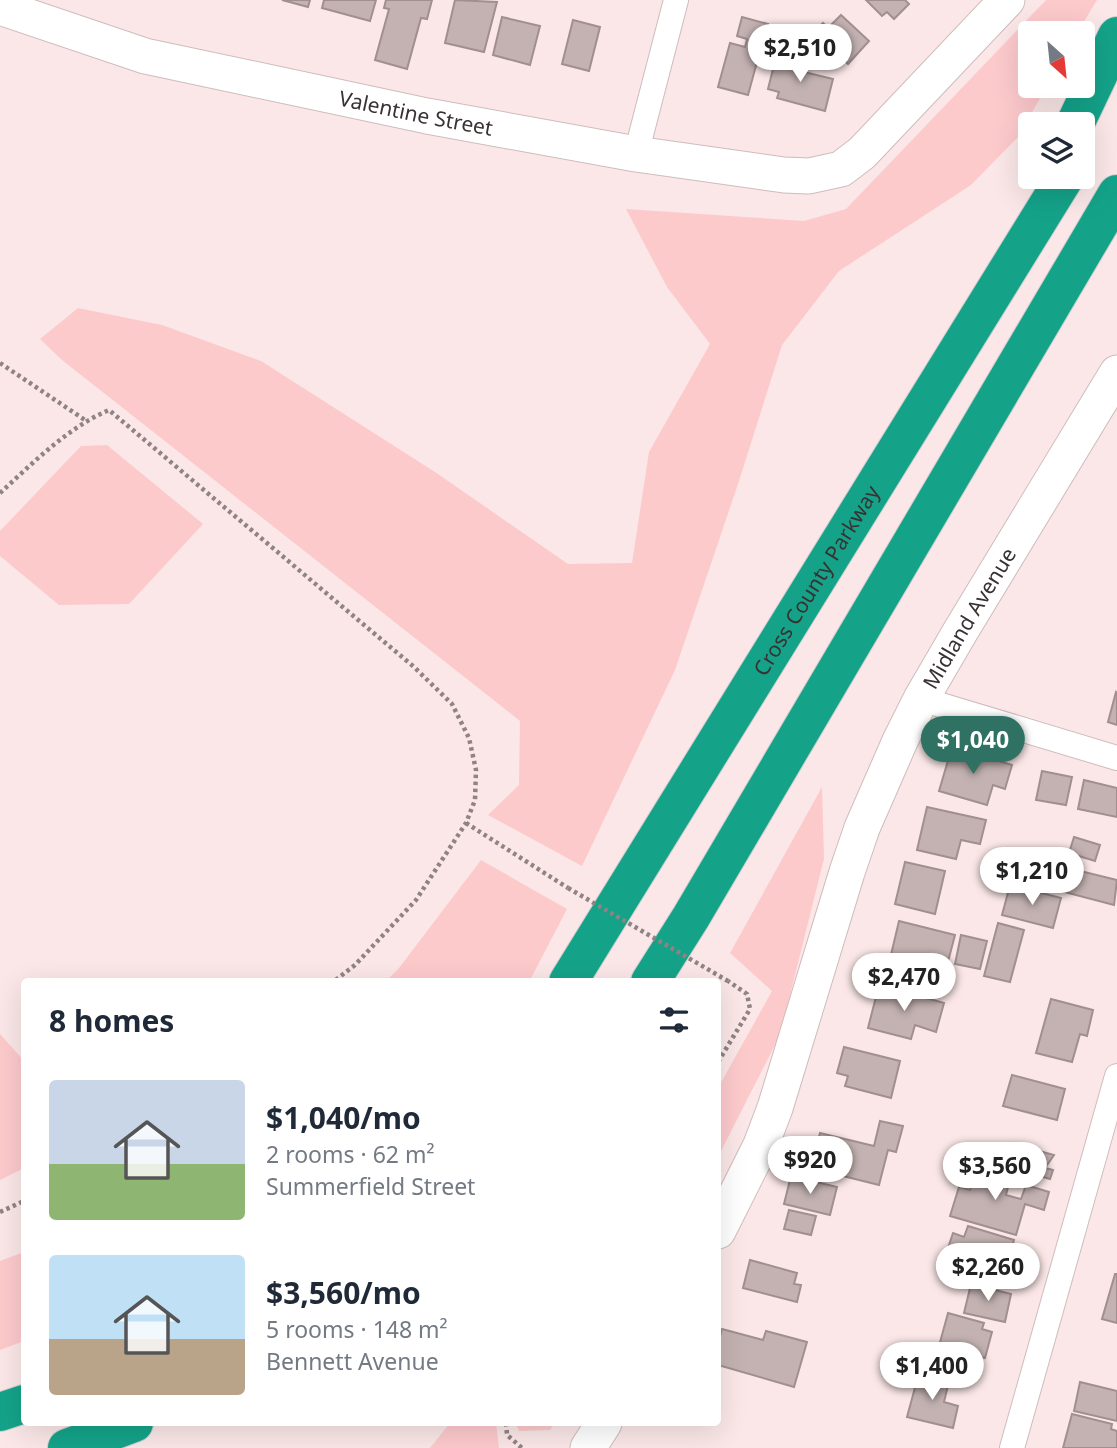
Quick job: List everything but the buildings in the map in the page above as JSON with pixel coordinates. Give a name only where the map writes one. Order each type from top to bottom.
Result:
[{"type":"highway","points":[[1081,112],[1117,36]]},
{"type":"highway","points":[[1095,128],[1117,92]]},
{"type":"highway","points":[[1014,260],[1046,189]]},
{"type":"highway","name":"Cross County Parkway","points":[[570,978],[1058,189]]},
{"type":"highway","points":[[653,978],[1117,194]]},
{"type":"highway","points":[[995,404],[1117,242]]},
{"type":"highway","points":[[0,1412],[21,1405]]},
{"type":"highway","points":[[67,1448],[126,1426]]},
{"type":"highway","points":[[121,1448],[152,1426]]},
{"type":"street","points":[[636,155],[676,0]]},
{"type":"street","name":"Valentine Street","points":[[0,7],[145,56],[427,116],[636,155],[784,176],[809,176],[841,169],[862,153],[1007,0]]},
{"type":"street","name":"Midland Avenue","points":[[721,1225],[761,1145],[775,1108],[862,828],[921,699],[1117,373]]},
{"type":"street","points":[[921,699],[1117,758]]},
{"type":"street","points":[[1012,1448],[1117,1076]]},
{"type":"street","points":[[588,1448],[602,1426]]},
{"type":"path","points":[[0,363],[85,420]]},
{"type":"path","points":[[0,494],[34,461],[85,420],[108,410],[414,667],[452,704],[469,738],[476,770],[475,800],[466,823],[416,900],[355,964],[338,978]]},
{"type":"path","points":[[466,823],[568,888],[747,994],[750,1009],[721,1057]]},
{"type":"path","points":[[0,1212],[21,1202]]},
{"type":"path","points":[[506,1426],[507,1435],[522,1448]]},
{"type":"shaded area","points":[[1046,0],[1097,0],[1084,21],[1026,21]]},
{"type":"shaded area","points":[[1018,29],[1018,98],[1040,98],[1032,112],[1018,112],[1018,137],[971,185],[839,271],[782,345],[675,670],[582,866],[488,815],[519,785],[520,721],[62,360],[40,339],[78,308],[162,325],[261,361],[435,472],[568,564],[632,563],[649,452],[710,344],[667,287],[626,209],[804,221],[846,209]]},
{"type":"shaded area","points":[[107,445],[203,524],[129,604],[59,605],[0,556],[0,531],[81,446]]},
{"type":"shaded area","points":[[822,787],[824,859],[780,1035],[721,1151],[721,1083],[772,991],[730,953]]},
{"type":"shaded area","points":[[481,860],[567,909],[531,978],[389,978]]},
{"type":"shaded area","points":[[0,1034],[21,1058],[21,1170],[0,1180]]},
{"type":"shaded area","points":[[21,1253],[21,1342],[0,1350],[0,1261]]},
{"type":"shaded area","points":[[448,1426],[496,1426],[499,1448],[430,1448]]},
{"type":"shaded area","points":[[516,1426],[553,1426],[550,1430],[519,1431]]}]
